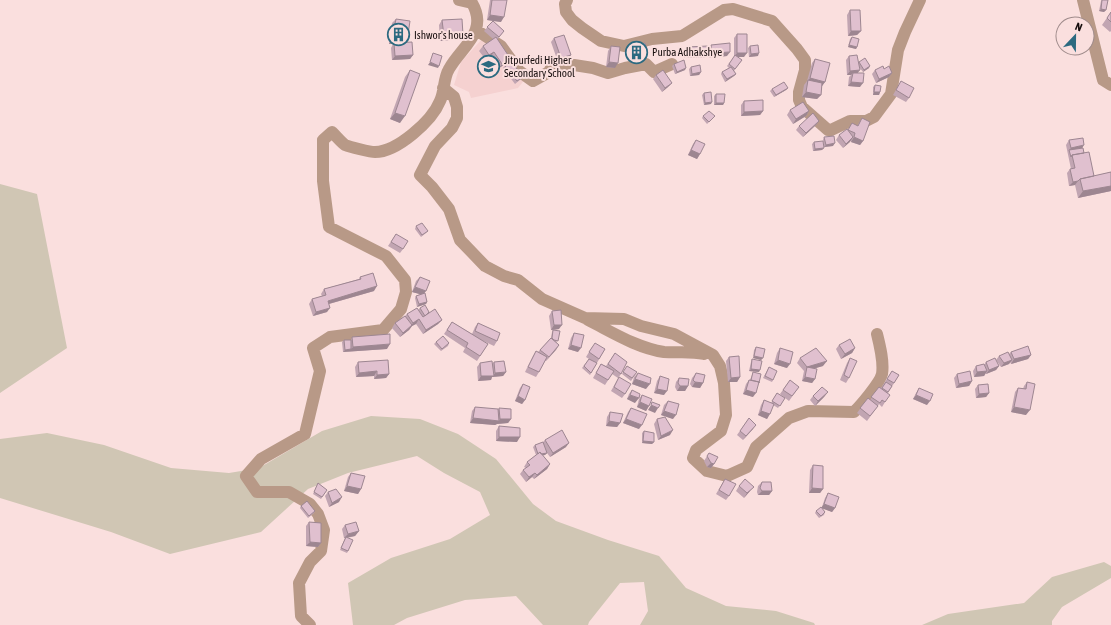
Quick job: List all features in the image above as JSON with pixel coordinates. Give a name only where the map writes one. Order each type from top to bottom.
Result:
[{"type":"street","points":[[310,625],[301,616],[299,583],[310,562],[321,551],[324,530],[318,514],[310,504],[289,492],[256,492],[246,476],[261,459],[305,434],[320,371],[313,348],[330,337],[383,330],[400,309],[406,292],[405,280],[386,256],[329,227],[323,181],[323,140],[332,132],[345,145],[375,152],[390,149],[416,132],[433,115],[441,100],[444,80],[448,69],[469,44],[476,30],[478,19],[475,8],[472,3],[459,0]]},
{"type":"street","points":[[567,0],[565,4],[566,12],[572,20],[601,41],[624,46],[652,39],[682,36],[724,10],[733,9],[772,21],[798,49],[805,60],[805,70],[799,92],[799,100],[802,107],[826,128],[831,130],[850,121],[866,121],[874,116],[891,94],[898,50],[920,0]]},
{"type":"street","points":[[1083,0],[1103,80],[1111,85]]},
{"type":"street","points":[[476,30],[501,46],[519,71],[533,81],[549,72],[552,66],[574,65],[593,68],[608,73],[646,64],[654,72],[672,64]]},
{"type":"street","points":[[443,88],[454,97],[457,107],[457,118],[452,128],[435,146],[420,175],[450,209],[460,240],[484,266],[504,276],[518,280],[542,299],[585,318],[642,347],[665,352],[696,352],[712,356]]},
{"type":"street","points":[[585,318],[624,319],[641,326],[674,334],[712,356],[720,366],[724,383],[726,414],[721,431],[696,450],[693,458],[707,471],[727,476],[747,467],[756,447],[789,418],[808,411],[854,412],[862,404],[882,376],[882,361],[877,334]]},
{"type":"shaded area","name":"Jitpurfedi Higher Secondary School","points":[[483,38],[526,78],[518,88],[471,98],[469,92],[454,85],[461,62]]},
{"type":"shaded area","points":[[0,184],[37,194],[67,348],[0,393]]},
{"type":"shaded area","points":[[371,416],[420,419],[458,434],[496,459],[533,504],[556,521],[608,540],[659,556],[686,588],[726,606],[776,611],[814,623],[815,625],[640,625],[648,611],[644,582],[620,583],[588,625],[543,625],[516,596],[465,600],[407,618],[394,625],[353,625],[348,583],[391,558],[450,539],[490,515],[480,492],[444,473],[417,456],[348,473],[308,489],[261,532],[170,554],[111,532],[0,498],[0,439],[47,433],[104,445],[171,468],[229,473],[259,468],[322,431]]},
{"type":"shaded area","points":[[1104,562],[1111,566],[1111,578],[1062,607],[1052,621],[1052,625],[922,625],[948,614],[1024,603],[1052,577]]},
{"type":"building","points":[[492,0],[507,0],[504,17],[490,15]]},
{"type":"building","points":[[1102,0],[1108,0],[1106,10],[1101,9]]},
{"type":"building","points":[[850,10],[860,10],[861,31],[851,31]]},
{"type":"building","points":[[1111,12],[1111,22],[1107,18]]},
{"type":"building","name":"Ishwor's house","points":[[396,19],[410,21],[407,41],[392,39]]},
{"type":"building","points":[[462,19],[463,35],[444,36],[442,20]]},
{"type":"building","points":[[493,21],[504,31],[499,37],[487,27]]},
{"type":"building","points":[[737,34],[747,34],[747,53],[737,53]]},
{"type":"building","points":[[564,35],[571,55],[561,58],[554,38]]},
{"type":"building","points":[[496,37],[510,58],[502,64],[494,52],[489,55],[483,46]]},
{"type":"building","points":[[852,37],[859,39],[857,47],[849,45]]},
{"type":"building","points":[[412,42],[413,55],[395,56],[394,43]]},
{"type":"building","points":[[645,43],[647,50],[634,53],[632,46]]},
{"type":"building","points":[[730,43],[730,52],[712,53],[711,45]]},
{"type":"building","points":[[758,45],[759,53],[751,54],[750,46]]},
{"type":"building","points":[[611,46],[620,47],[618,63],[609,62]]},
{"type":"building","points":[[708,46],[708,54],[687,54],[687,47]]},
{"type":"building","points":[[433,53],[442,56],[439,66],[430,62]]},
{"type":"building","points":[[639,54],[640,61],[634,62],[633,56]]},
{"type":"building","points":[[735,55],[742,60],[735,69],[729,64]]},
{"type":"building","points":[[857,55],[860,70],[850,71],[849,56]]},
{"type":"building","points":[[865,58],[870,66],[864,70],[859,62]]},
{"type":"building","points":[[815,59],[830,63],[825,82],[810,78]]},
{"type":"building","points":[[684,60],[686,68],[677,72],[674,64]]},
{"type":"building","points":[[511,61],[523,77],[517,81],[505,66]]},
{"type":"building","points":[[700,65],[701,72],[692,74],[691,67]]},
{"type":"building","points":[[883,66],[884,69],[889,66],[892,73],[879,79],[875,70]]},
{"type":"building","points":[[731,67],[736,74],[727,79],[722,72]]},
{"type":"building","points":[[410,70],[420,74],[405,116],[395,113]]},
{"type":"building","points":[[663,70],[672,83],[665,88],[656,75]]},
{"type":"building","points":[[853,73],[864,73],[863,83],[851,82]]},
{"type":"building","points":[[808,80],[822,83],[821,95],[806,92]]},
{"type":"building","points":[[901,81],[914,88],[909,98],[896,90]]},
{"type":"building","points":[[784,82],[788,88],[776,95],[772,89]]},
{"type":"building","points":[[875,85],[881,86],[880,92],[874,92]]},
{"type":"building","points":[[711,92],[712,102],[705,103],[704,93]]},
{"type":"building","points":[[716,94],[725,94],[724,103],[716,103]]},
{"type":"building","points":[[763,100],[763,111],[744,112],[744,101]]},
{"type":"building","points":[[803,102],[809,111],[796,119],[790,110]]},
{"type":"building","points":[[709,111],[715,116],[709,122],[703,116]]},
{"type":"building","points":[[813,113],[819,121],[806,133],[799,126]]},
{"type":"building","points":[[862,118],[870,122],[863,141],[854,137],[855,133],[848,130],[852,123],[858,126]]},
{"type":"building","points":[[847,129],[853,137],[846,144],[839,135]]},
{"type":"building","points":[[834,136],[835,143],[826,145],[824,137]]},
{"type":"building","points":[[1083,138],[1084,145],[1071,148],[1069,140]]},
{"type":"building","points":[[696,140],[705,144],[700,154],[691,150]]},
{"type":"building","points":[[823,141],[824,148],[815,149],[814,142]]},
{"type":"building","points":[[1083,148],[1084,153],[1072,155],[1071,157],[1069,150]]},
{"type":"building","points":[[1089,152],[1094,176],[1073,182],[1070,169],[1075,168],[1072,155]]},
{"type":"building","points":[[1111,172],[1111,186],[1083,191],[1080,179]]},
{"type":"building","points":[[422,223],[428,231],[422,235],[416,226]]},
{"type":"building","points":[[396,234],[408,241],[403,249],[391,242]]},
{"type":"building","points":[[373,273],[377,286],[328,301],[330,308],[316,312],[312,299],[326,295],[324,289],[361,279],[360,277]]},
{"type":"building","points":[[420,277],[430,281],[426,291],[415,287]]},
{"type":"building","points":[[425,293],[427,302],[419,304],[416,296]]},
{"type":"building","points":[[425,305],[429,312],[425,316],[420,308]]},
{"type":"building","points":[[417,308],[423,317],[435,309],[442,320],[426,330],[419,319],[413,323],[407,314]]},
{"type":"building","points":[[561,310],[562,325],[554,325],[552,311]]},
{"type":"building","points":[[405,316],[412,325],[403,333],[395,323]]},
{"type":"building","points":[[452,322],[488,344],[480,356],[466,347],[468,343],[447,330]]},
{"type":"building","points":[[478,323],[500,333],[497,341],[475,331]]},
{"type":"building","points":[[553,330],[560,331],[558,341],[552,338]]},
{"type":"building","points":[[574,333],[584,335],[581,348],[571,345]]},
{"type":"building","points":[[390,334],[390,344],[353,347],[352,337]]},
{"type":"building","points":[[443,336],[449,343],[442,349],[436,342]]},
{"type":"building","points":[[551,338],[559,345],[549,357],[540,350]]},
{"type":"building","points":[[850,339],[855,348],[845,354],[839,345]]},
{"type":"building","points":[[344,340],[351,340],[351,349],[345,350]]},
{"type":"building","points":[[595,343],[605,349],[599,359],[589,352]]},
{"type":"building","points":[[1028,346],[1031,355],[1014,359],[1011,352]]},
{"type":"building","points":[[756,347],[765,349],[763,358],[754,356]]},
{"type":"building","points":[[780,348],[793,352],[790,364],[778,360]]},
{"type":"building","points":[[816,348],[827,361],[807,367],[800,358]]},
{"type":"building","points":[[536,351],[547,357],[539,372],[528,367]]},
{"type":"building","points":[[1008,352],[1012,360],[1004,363],[999,356]]},
{"type":"building","points":[[615,353],[627,362],[621,374],[608,364]]},
{"type":"building","points":[[739,356],[740,377],[731,378],[729,357]]},
{"type":"building","points":[[850,358],[857,361],[849,378],[844,375]]},
{"type":"building","points":[[995,358],[999,366],[989,370],[986,362]]},
{"type":"building","points":[[589,359],[597,363],[591,373],[584,366]]},
{"type":"building","points":[[752,359],[762,361],[760,370],[751,369]]},
{"type":"building","points":[[388,360],[389,374],[377,375],[377,371],[359,373],[358,362]]},
{"type":"building","points":[[492,361],[494,376],[481,376],[480,363]]},
{"type":"building","points":[[504,361],[506,372],[495,373],[494,362]]},
{"type":"building","points":[[601,364],[614,371],[608,380],[596,373]]},
{"type":"building","points":[[984,364],[987,371],[977,372],[976,366]]},
{"type":"building","points":[[627,366],[637,372],[632,378],[623,372]]},
{"type":"building","points":[[769,367],[777,371],[773,380],[765,376]]},
{"type":"building","points":[[807,367],[817,369],[815,379],[805,377]]},
{"type":"building","points":[[892,371],[899,375],[894,383],[887,379]]},
{"type":"building","points":[[970,371],[972,381],[959,384],[957,374]]},
{"type":"building","points":[[753,372],[761,374],[759,383],[751,380]]},
{"type":"building","points":[[638,373],[651,378],[650,384],[635,379]]},
{"type":"building","points":[[696,373],[705,375],[703,383],[695,382],[693,380]]},
{"type":"building","points":[[660,376],[669,379],[667,391],[657,389]]},
{"type":"building","points":[[619,377],[631,384],[625,394],[614,387]]},
{"type":"building","points":[[679,378],[689,379],[688,386],[680,386],[678,383]]},
{"type":"building","points":[[749,380],[759,382],[756,393],[746,390]]},
{"type":"building","points":[[790,380],[799,387],[792,396],[783,390]]},
{"type":"building","points":[[886,382],[892,386],[888,392],[882,388]]},
{"type":"building","points":[[1027,382],[1035,384],[1030,410],[1014,407],[1018,388],[1026,389]]},
{"type":"building","points":[[523,384],[530,387],[525,400],[518,396]]},
{"type":"building","points":[[988,384],[989,393],[979,394],[978,385]]},
{"type":"building","points":[[822,387],[828,392],[818,401],[813,396]]},
{"type":"building","points":[[879,387],[890,395],[885,402],[882,400],[880,403],[871,397]]},
{"type":"building","points":[[919,388],[933,394],[930,401],[916,395]]},
{"type":"building","points":[[632,390],[640,394],[639,398],[630,395]]},
{"type":"building","points":[[777,393],[785,398],[780,406],[772,401]]},
{"type":"building","points":[[642,395],[652,399],[649,406],[640,402]]},
{"type":"building","points":[[868,398],[878,406],[870,416],[860,408]]},
{"type":"building","points":[[764,400],[774,404],[770,414],[761,411]]},
{"type":"building","points":[[668,401],[679,404],[676,415],[664,411]]},
{"type":"building","points":[[652,402],[660,405],[658,408],[651,405]]},
{"type":"building","points":[[475,407],[498,409],[499,421],[473,418]]},
{"type":"building","points":[[499,408],[511,409],[511,419],[500,419]]},
{"type":"building","points":[[631,408],[647,414],[642,425],[626,419]]},
{"type":"building","points":[[610,412],[623,414],[620,423],[609,421]]},
{"type":"building","points":[[665,417],[673,430],[661,436],[657,419]]},
{"type":"building","points":[[749,418],[756,425],[746,436],[740,431]]},
{"type":"building","points":[[499,426],[520,428],[520,437],[499,437]]},
{"type":"building","points":[[562,430],[569,443],[553,453],[545,440]]},
{"type":"building","points":[[644,431],[654,433],[654,442],[643,441]]},
{"type":"building","points":[[543,442],[547,453],[541,454],[540,452],[538,454],[535,445]]},
{"type":"building","points":[[540,452],[550,464],[537,475],[535,473],[529,477],[523,470],[530,465],[527,462]]},
{"type":"building","points":[[709,453],[718,457],[714,464],[711,463],[707,456]]},
{"type":"building","points":[[813,465],[823,466],[823,489],[812,488]]},
{"type":"building","points":[[351,473],[365,476],[361,489],[347,486]]},
{"type":"building","points":[[725,479],[736,484],[729,496],[719,490]]},
{"type":"building","points":[[745,479],[754,487],[747,493],[739,486]]},
{"type":"building","points":[[762,482],[771,482],[772,491],[762,491],[760,488]]},
{"type":"building","points":[[318,483],[327,490],[322,497],[314,492]]},
{"type":"building","points":[[336,489],[342,497],[332,503],[328,492]]},
{"type":"building","points":[[828,493],[839,497],[835,508],[824,504]]},
{"type":"building","points":[[307,501],[315,511],[309,516],[301,506]]},
{"type":"building","points":[[821,507],[825,512],[821,516],[816,511]]},
{"type":"building","points":[[309,522],[321,523],[321,543],[310,542]]},
{"type":"building","points":[[356,522],[359,531],[348,534],[345,525]]},
{"type":"building","points":[[346,537],[353,540],[348,551],[341,548]]},
{"type":"place","name":"Ishwor's house","points":[[398,35]]},
{"type":"place","name":"Purba Adhakshye","points":[[637,52]]},
{"type":"place","name":"Jitpurfedi Higher Secondary School","points":[[489,66]]}]
